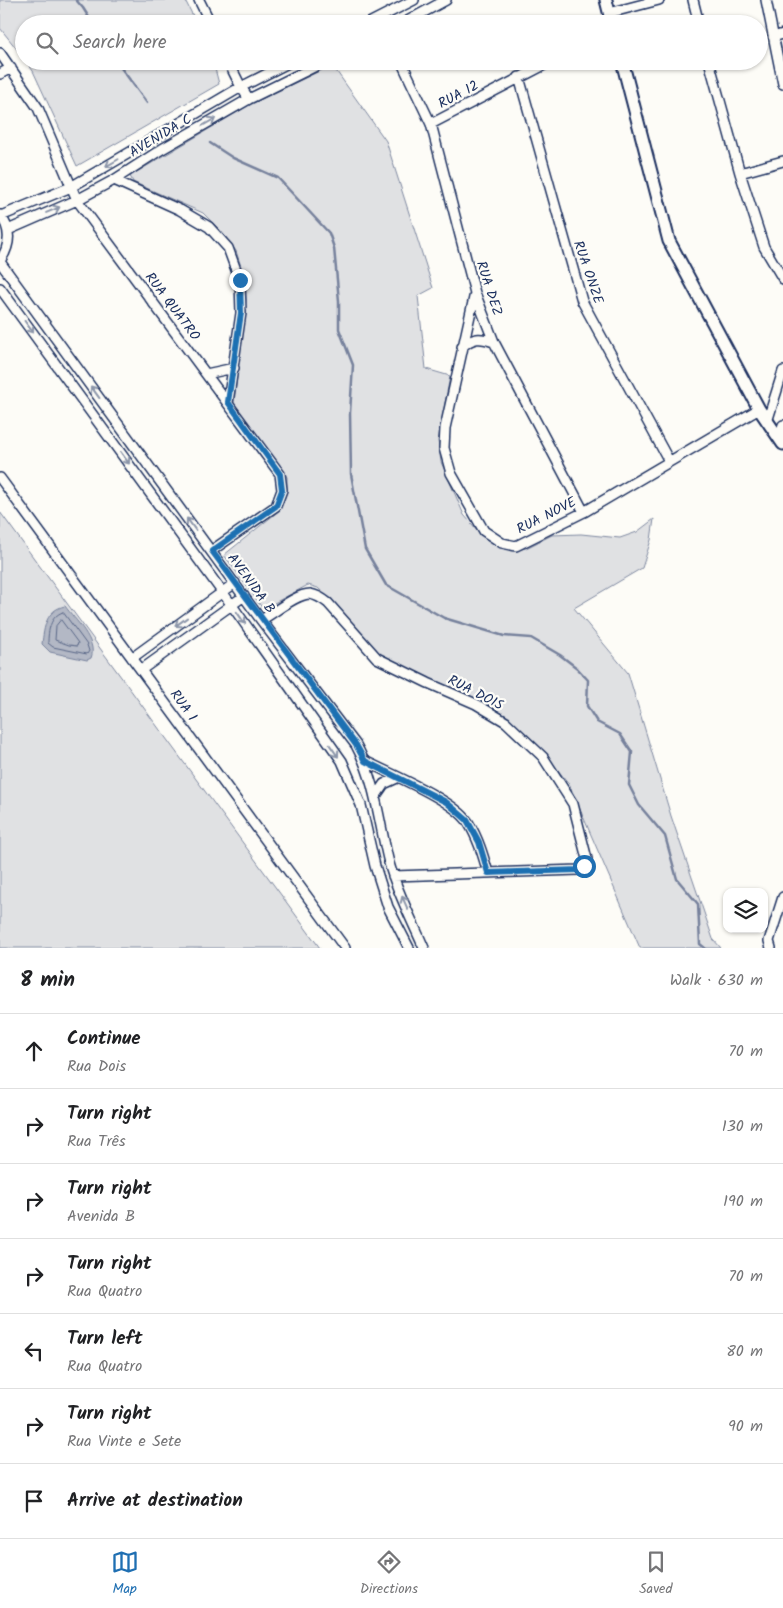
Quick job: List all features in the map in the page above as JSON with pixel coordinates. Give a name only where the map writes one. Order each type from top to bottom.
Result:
[{"type":"main road","points":[[606,0],[609,15]]},
{"type":"main road","points":[[624,70],[669,241],[759,409],[781,440]]},
{"type":"street","points":[[199,0],[206,15]]},
{"type":"street","points":[[385,15],[414,0]]},
{"type":"street","points":[[418,15],[446,0]]},
{"type":"street","points":[[618,15],[659,0]]},
{"type":"street","points":[[693,0],[697,15]]},
{"type":"street","points":[[766,0],[783,84]]},
{"type":"street","points":[[773,37],[783,34]]},
{"type":"street","name":"RUA QUATRO","points":[[0,53],[38,108],[77,200],[280,474],[282,490],[276,506],[212,551]]},
{"type":"street","points":[[0,74],[11,68]]},
{"type":"street","points":[[232,70],[249,99]]},
{"type":"street","name":"AVENIDA C","points":[[274,70],[241,87],[71,187],[1,215],[8,230],[77,200],[249,99],[308,70]]},
{"type":"street","name":"RUA DEZ","points":[[405,70],[431,124],[475,293],[494,342],[584,512]]},
{"type":"street","name":"RUA 12","points":[[431,124],[535,70]]},
{"type":"street","points":[[712,70],[740,173],[764,247],[783,279]]},
{"type":"street","name":"RUA ONZE","points":[[519,78],[582,301],[669,461]]},
{"type":"street","points":[[740,173],[783,161]]},
{"type":"street","points":[[114,180],[180,210],[208,227],[228,248],[240,280],[241,313],[228,402]]},
{"type":"street","points":[[0,261],[6,252],[9,241],[8,230]]},
{"type":"street","name":"AVENIDA B","points":[[0,261],[244,596],[356,745],[365,761],[393,876],[424,948]]},
{"type":"street","name":"AVENIDA B","points":[[0,288],[232,604],[342,761],[361,805],[374,866],[388,907],[409,948]]},
{"type":"street","name":"RUA NOVE","points":[[475,293],[444,428],[444,448],[452,473],[484,531],[502,543],[516,546],[584,512],[759,409]]},
{"type":"street","points":[[462,347],[470,340],[477,338],[494,342]]},
{"type":"street","points":[[206,374],[234,368]]},
{"type":"street","points":[[768,422],[783,371]]},
{"type":"street","points":[[781,440],[783,425]]},
{"type":"street","name":"RUA 1","points":[[0,478],[345,948]]},
{"type":"street","points":[[132,658],[235,583]]},
{"type":"street","name":"RUA DOIS","points":[[262,620],[299,597],[311,594],[320,597],[328,603],[376,658],[476,704],[506,722],[543,757],[573,804],[587,859],[584,866],[579,870],[393,876]]},
{"type":"street","points":[[141,670],[244,596]]},
{"type":"street","points":[[365,761],[446,802],[467,820],[479,842],[488,873]]},
{"type":"street","points":[[375,797],[384,784],[397,778]]},
{"type":"street","points":[[771,948],[769,941],[783,897]]},
{"type":"shaded area","points":[[0,0],[185,0],[192,15],[15,15],[15,47],[0,28]]},
{"type":"shaded area","points":[[215,70],[219,84],[77,166],[33,71]]},
{"type":"shaded area","points":[[322,70],[336,70],[386,141],[433,288],[418,296],[426,369],[450,376],[438,441],[441,462],[464,515],[485,539],[512,551],[526,548],[552,535],[581,534],[620,538],[637,532],[654,519],[651,540],[642,568],[574,608],[628,673],[671,816],[713,939],[721,948],[640,948],[569,784],[538,745],[503,714],[381,655],[338,607],[318,588],[308,585],[263,609],[224,555],[280,510],[287,491],[287,477],[234,403],[246,300],[244,276],[236,251],[221,231],[203,213],[133,182],[130,176],[251,104]]},
{"type":"shaded area","points":[[0,512],[320,948],[0,948]]},
{"type":"water","points":[[65,606],[79,624],[91,645],[91,658],[87,660],[50,652],[42,644],[45,626],[50,615]]},
{"type":"waterway","points":[[76,0],[87,15]]},
{"type":"waterway","points":[[123,70],[147,103]]},
{"type":"waterway","points":[[210,143],[233,158],[278,178],[329,233],[334,248],[339,301],[339,329],[353,365],[350,413],[351,474],[365,549],[386,585],[444,618],[504,636],[531,638],[560,655],[577,668],[588,680],[587,706],[597,722],[620,734],[632,752],[629,785],[639,805],[665,836],[677,879],[698,904],[700,944],[705,948]]},
{"type":"route","points":[[240,280],[241,313],[228,402],[280,474],[282,490],[276,506],[212,551],[356,745],[365,761],[446,802],[467,820],[479,842],[488,873],[579,870],[584,866]]}]
